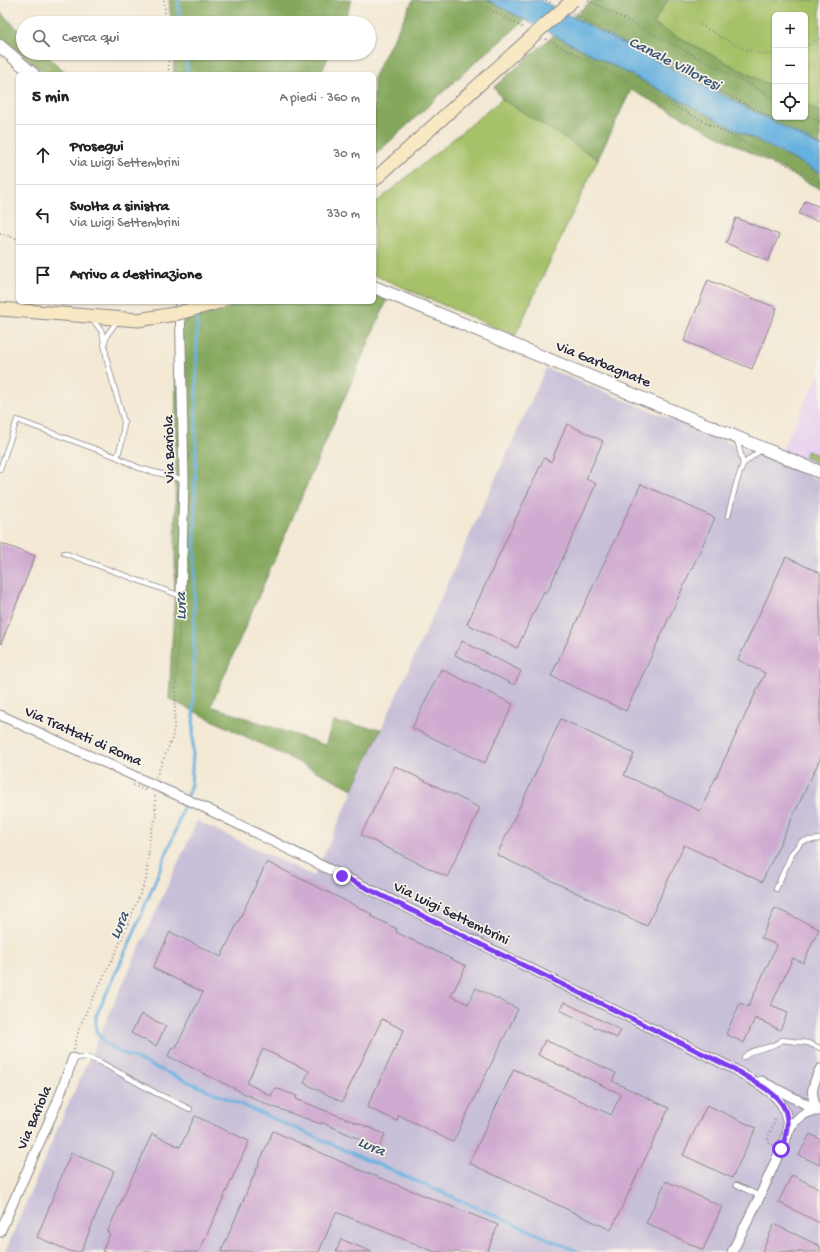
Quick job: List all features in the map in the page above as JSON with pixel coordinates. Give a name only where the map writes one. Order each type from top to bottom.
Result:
[{"type":"main road","points":[[376,178],[525,44],[570,6]]},
{"type":"main road","points":[[0,310],[138,320],[175,314],[212,304]]},
{"type":"street","points":[[0,46],[16,60]]},
{"type":"street","points":[[16,60],[31,72]]},
{"type":"street","name":"Via Garbagnate","points":[[376,288],[820,472]]},
{"type":"street","name":"Via Bariola","points":[[180,304],[184,480],[181,596]]},
{"type":"street","name":"Via Trattati di Roma","points":[[0,715],[154,785]]},
{"type":"street","name":"Via Luigi Settembrini","points":[[154,785],[734,1069],[750,1075],[819,1111]]},
{"type":"street","name":"Via Bariola","points":[[0,1232],[57,1103],[73,1058]]},
{"type":"street","name":"Via Luigi Settembrini","points":[[734,1069],[781,1101],[787,1112],[787,1136]]},
{"type":"street","points":[[732,1252],[760,1196],[787,1136],[799,1117],[810,1111],[819,1111],[812,1091],[820,1069]]},
{"type":"lane","points":[[89,316],[99,327],[124,422],[122,442],[118,457]]},
{"type":"lane","points":[[104,344],[107,334],[120,318]]},
{"type":"lane","points":[[0,469],[17,420],[118,457],[139,468],[184,480]]},
{"type":"lane","points":[[736,438],[743,464]]},
{"type":"lane","points":[[728,516],[743,464],[763,448]]},
{"type":"lane","points":[[64,553],[181,596]]},
{"type":"lane","points":[[776,889],[792,853],[802,841],[819,837]]},
{"type":"lane","points":[[744,1057],[750,1051],[775,1046],[782,1040],[808,1043],[820,1048]]},
{"type":"lane","points":[[73,1058],[85,1057],[98,1061],[156,1093],[190,1109]]},
{"type":"lane","points":[[736,1185],[760,1196]]},
{"type":"path","points":[[164,0],[165,16]]},
{"type":"path","points":[[472,0],[527,29]]},
{"type":"path","points":[[546,0],[553,4]]},
{"type":"path","points":[[588,0],[772,96]]},
{"type":"path","points":[[570,6],[820,143]]},
{"type":"path","points":[[697,23],[750,50],[762,55],[772,55]]},
{"type":"path","points":[[541,36],[820,182]]},
{"type":"path","points":[[808,45],[820,38]]},
{"type":"path","points":[[168,60],[169,72]]},
{"type":"path","points":[[808,116],[820,122]]},
{"type":"path","points":[[0,233],[16,238]]},
{"type":"path","points":[[174,726],[181,596]]},
{"type":"path","points":[[73,1058],[79,1028],[116,952],[143,889],[148,872],[150,836]]},
{"type":"shaded area","points":[[546,368],[820,480],[820,1252],[5,1252],[66,1109],[197,821],[314,876]]},
{"type":"shaded area","points":[[820,373],[820,467],[781,451]]},
{"type":"green space","points":[[169,0],[352,0],[346,16],[170,16]]},
{"type":"green space","points":[[413,0],[487,0],[525,20],[468,69],[376,154],[376,72]]},
{"type":"green space","points":[[593,0],[668,0],[653,24],[772,86],[772,120],[808,120],[808,106],[820,112],[820,146],[572,17]]},
{"type":"green space","points":[[668,0],[820,0],[820,113],[808,107],[808,12],[772,12],[772,87],[652,25]]},
{"type":"green space","points":[[0,12],[16,27],[16,50],[0,36]]},
{"type":"green space","points":[[554,35],[820,173],[820,189],[631,90],[598,159],[502,99],[494,87]]},
{"type":"green space","points":[[28,60],[51,60],[66,72],[43,72]]},
{"type":"green space","points":[[173,60],[327,60],[322,72],[174,72]]},
{"type":"green space","points":[[502,99],[598,159],[515,336],[376,276],[376,202]]},
{"type":"green space","points":[[376,294],[387,300],[211,706],[325,745],[333,722],[381,729],[353,789],[169,699],[175,589],[176,323],[238,304],[376,304]]},
{"type":"green space","points":[[807,451],[820,456],[820,464],[804,457]]},
{"type":"water","points":[[487,0],[540,0],[820,146],[820,173]]},
{"type":"building","points":[[805,201],[820,207],[820,214],[817,221],[799,214]]},
{"type":"building","points":[[736,218],[779,235],[768,261],[726,243]]},
{"type":"building","points":[[708,280],[777,308],[752,369],[684,341]]},
{"type":"building","points":[[567,424],[603,441],[586,479],[596,484],[547,593],[544,591],[517,648],[467,624],[544,458],[551,462]]},
{"type":"building","points":[[641,484],[715,518],[626,711],[551,676]]},
{"type":"building","points":[[0,543],[35,556],[1,644],[0,643]]},
{"type":"building","points":[[786,557],[820,573],[820,759],[762,882],[684,845],[647,926],[497,855],[561,719],[634,754],[624,775],[700,811],[765,673],[738,660]]},
{"type":"building","points":[[462,641],[521,671],[514,685],[455,655]]},
{"type":"building","points":[[441,669],[513,704],[485,763],[412,728]]},
{"type":"building","points":[[395,766],[480,808],[447,877],[361,835]]},
{"type":"building","points":[[267,862],[372,914],[371,916],[397,929],[396,932],[466,966],[451,996],[468,1004],[476,988],[518,1009],[453,1142],[399,1115],[397,1121],[367,1107],[404,1030],[382,1019],[342,1102],[304,1083],[309,1071],[263,1049],[247,1083],[271,1096],[275,1088],[297,1096],[296,1099],[385,1134],[379,1148],[321,1122],[321,1124],[268,1105],[168,1056],[172,1047],[175,1049],[203,992],[153,968],[170,932],[221,957]]},
{"type":"building","points":[[775,908],[819,929],[803,963],[793,958],[771,1005],[788,1012],[780,1030],[755,1018],[744,1043],[726,1034],[740,1003],[748,1007],[777,945],[761,938]]},
{"type":"building","points":[[564,1002],[621,1030],[617,1038],[560,1010]]},
{"type":"building","points":[[141,1014],[166,1026],[156,1046],[131,1033]]},
{"type":"building","points":[[545,1040],[616,1073],[612,1081],[669,1108],[611,1230],[469,1163],[514,1069],[611,1115],[621,1094],[538,1055]]},
{"type":"building","points":[[707,1105],[756,1128],[732,1178],[683,1155]]},
{"type":"building","points":[[195,1116],[249,1141],[199,1252],[102,1252],[110,1233],[107,1232],[152,1134],[180,1147]]},
{"type":"building","points":[[273,1131],[355,1168],[498,1225],[487,1252],[435,1252],[336,1212],[319,1252],[221,1252]]},
{"type":"building","points":[[810,1134],[820,1139],[820,1165],[799,1155]]},
{"type":"building","points":[[71,1153],[114,1171],[81,1252],[72,1252],[37,1237]]},
{"type":"building","points":[[792,1175],[820,1189],[820,1223],[778,1202]]},
{"type":"building","points":[[666,1181],[722,1207],[703,1250],[646,1223]]},
{"type":"building","points":[[774,1224],[820,1246],[820,1252],[762,1252]]},
{"type":"building","points":[[341,1239],[372,1252],[336,1252]]},
{"type":"waterway","name":"Lura","points":[[178,0],[179,16]]},
{"type":"waterway","name":"Lura","points":[[186,60],[188,72]]},
{"type":"waterway","name":"Lura","points":[[197,311],[193,753],[191,784],[174,835],[131,940],[96,1016],[96,1031],[105,1043],[118,1051],[579,1252]]},
{"type":"route","points":[[342,876],[734,1069],[776,1097],[784,1106],[787,1112],[788,1127],[787,1136],[781,1149]]},
{"type":"water label","name":"Canale Villoresi","points":[[674,65]]}]
